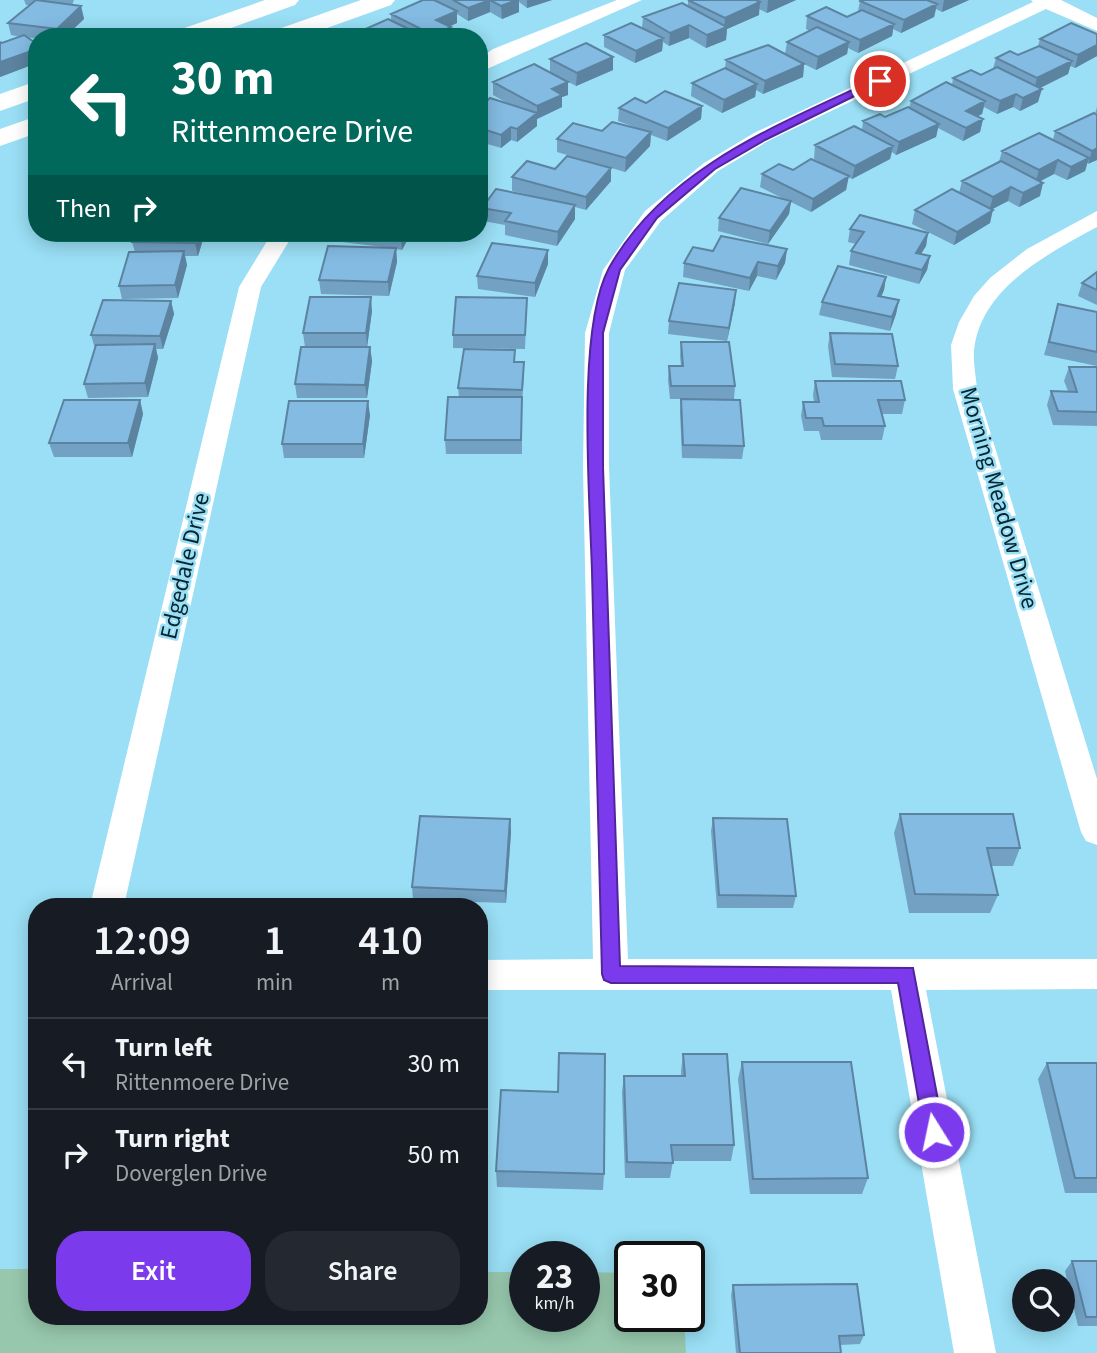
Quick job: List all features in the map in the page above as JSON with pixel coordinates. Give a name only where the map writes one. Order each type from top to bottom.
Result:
[{"type":"street","points":[[208,28],[287,0]]},
{"type":"street","points":[[304,28],[383,0]]},
{"type":"street","points":[[488,60],[633,0]]},
{"type":"street","points":[[611,974],[596,467],[597,333],[614,270],[653,216],[711,167],[761,137],[1046,1],[1097,25]]},
{"type":"street","points":[[0,103],[28,92]]},
{"type":"street","points":[[0,138],[28,127]]},
{"type":"street","name":"Morning Meadow Drive","points":[[1097,218],[1020,261],[976,313],[963,346],[965,389],[1097,832]]},
{"type":"street","name":"Edgedale Drive","points":[[109,898],[250,287],[278,242]]},
{"type":"street","points":[[906,974],[975,1353]]},
{"type":"street","points":[[488,975],[1097,974]]},
{"type":"green space","points":[[0,1269],[28,1269],[28,1325],[488,1325],[488,1272],[509,1272],[509,1332],[600,1332],[600,1272],[614,1273],[614,1332],[685,1332],[686,1353],[0,1353]]},
{"type":"building","points":[[36,0],[81,6],[58,28],[8,23]]},
{"type":"building","points":[[423,0],[434,0],[457,11],[436,20],[451,27],[449,28],[419,28],[391,14]]},
{"type":"building","points":[[453,0],[490,0],[468,8]]},
{"type":"building","points":[[490,0],[517,0],[501,6]]},
{"type":"building","points":[[688,0],[756,0],[760,2],[725,18]]},
{"type":"building","points":[[861,0],[927,0],[937,4],[904,20]]},
{"type":"building","points":[[682,3],[727,27],[707,35],[689,25],[670,33],[643,17]]},
{"type":"building","points":[[826,7],[847,17],[862,10],[894,24],[860,40],[807,16]]},
{"type":"building","points":[[388,19],[406,28],[368,28]]},
{"type":"building","points":[[631,23],[663,38],[636,51],[604,35]]},
{"type":"building","points":[[1071,23],[1097,34],[1097,45],[1078,55],[1040,39]]},
{"type":"building","points":[[817,27],[849,42],[818,57],[787,42]]},
{"type":"building","points":[[24,35],[28,38],[28,52],[0,62],[0,42]]},
{"type":"building","points":[[586,43],[613,57],[577,73],[550,59]]},
{"type":"building","points":[[768,45],[804,64],[765,81],[726,60]]},
{"type":"building","points":[[1039,46],[1072,61],[1037,78],[996,58],[1010,51],[1018,55]]},
{"type":"building","points":[[534,64],[568,82],[552,89],[562,95],[537,106],[493,82]]},
{"type":"building","points":[[997,67],[1042,89],[1023,98],[1016,94],[1000,101],[953,78],[971,70],[981,75]]},
{"type":"building","points":[[725,68],[757,84],[724,100],[692,83]]},
{"type":"building","points":[[946,82],[985,101],[966,111],[983,119],[966,128],[911,101]]},
{"type":"building","points":[[665,91],[702,106],[668,128],[619,108],[635,98],[646,103]]},
{"type":"building","points":[[490,98],[537,113],[517,129],[511,127],[501,135],[488,131]]},
{"type":"building","points":[[908,107],[939,124],[899,142],[863,121],[880,114],[885,117]]},
{"type":"building","points":[[1094,113],[1097,115],[1097,148],[1092,151],[1055,131]]},
{"type":"building","points":[[612,122],[651,132],[626,158],[557,139],[573,123],[602,131]]},
{"type":"building","points":[[854,126],[893,146],[855,166],[815,145]]},
{"type":"building","points":[[1039,133],[1089,158],[1071,167],[1058,160],[1039,170],[1002,151]]},
{"type":"building","points":[[567,156],[611,168],[586,197],[512,177],[527,161],[555,169]]},
{"type":"building","points":[[811,159],[849,176],[813,199],[762,174],[779,164],[793,170]]},
{"type":"building","points":[[1001,161],[1043,183],[1023,193],[1011,187],[993,197],[962,181]]},
{"type":"building","points":[[741,188],[791,201],[770,231],[719,218]]},
{"type":"building","points":[[496,189],[575,205],[558,232],[505,221],[511,213],[488,209],[488,200]]},
{"type":"building","points":[[952,189],[993,210],[957,232],[915,210]]},
{"type":"building","points":[[860,215],[928,233],[916,253],[930,256],[922,270],[851,251],[864,232],[850,229]]},
{"type":"building","points":[[721,236],[787,249],[778,266],[758,262],[750,278],[684,263],[693,247],[713,251]]},
{"type":"building","points":[[132,242],[195,242],[195,243]]},
{"type":"building","points":[[492,243],[548,250],[535,283],[477,276]]},
{"type":"building","points":[[328,246],[396,248],[388,282],[319,280]]},
{"type":"building","points":[[184,251],[175,285],[119,286],[129,252]]},
{"type":"building","points":[[838,266],[886,277],[878,296],[899,300],[892,317],[822,302]]},
{"type":"building","points":[[1097,272],[1097,290],[1082,283]]},
{"type":"building","points":[[679,283],[736,290],[729,328],[669,321]]},
{"type":"building","points":[[310,297],[371,297],[366,333],[303,333]]},
{"type":"building","points":[[456,297],[527,298],[525,335],[453,335]]},
{"type":"building","points":[[103,300],[171,301],[160,336],[91,335]]},
{"type":"building","points":[[1058,304],[1097,312],[1097,352],[1049,342]]},
{"type":"building","points":[[830,333],[892,334],[898,366],[835,364]]},
{"type":"building","points":[[681,342],[729,342],[735,386],[671,386],[669,366],[683,366]]},
{"type":"building","points":[[155,344],[145,383],[84,384],[96,345]]},
{"type":"building","points":[[301,347],[370,347],[365,385],[295,384]]},
{"type":"building","points":[[464,349],[515,350],[514,362],[524,362],[522,390],[458,388]]},
{"type":"building","points":[[1069,367],[1097,367],[1097,412],[1058,411],[1051,391],[1077,392]]},
{"type":"building","points":[[815,381],[901,381],[905,400],[878,400],[885,426],[824,426],[822,418],[806,418],[803,402],[819,402]]},
{"type":"building","points":[[448,397],[522,397],[521,440],[445,440]]},
{"type":"building","points":[[681,399],[740,400],[744,446],[683,445]]},
{"type":"building","points":[[64,400],[140,400],[128,443],[49,443]]},
{"type":"building","points":[[289,401],[368,401],[363,444],[282,444]]},
{"type":"building","points":[[900,814],[1013,814],[1020,848],[987,848],[998,895],[915,894]]},
{"type":"building","points":[[420,816],[510,819],[505,891],[412,887]]},
{"type":"building","points":[[713,818],[787,819],[796,896],[719,895]]},
{"type":"building","points":[[559,1053],[605,1054],[604,1174],[496,1171],[501,1090],[558,1092]]},
{"type":"building","points":[[683,1054],[727,1054],[734,1145],[671,1145],[673,1163],[627,1162],[624,1076],[685,1076]]},
{"type":"building","points":[[742,1062],[851,1062],[868,1178],[753,1179]]},
{"type":"building","points":[[1047,1063],[1097,1063],[1097,1178],[1075,1178]]},
{"type":"building","points":[[1072,1261],[1097,1261],[1097,1317],[1086,1317]]},
{"type":"building","points":[[857,1284],[864,1335],[839,1336],[841,1353],[740,1353],[733,1285]]},
{"type":"route","points":[[880,81],[761,137],[711,167],[653,216],[614,270],[597,333],[596,467],[611,974],[906,974],[934,1132]]}]
